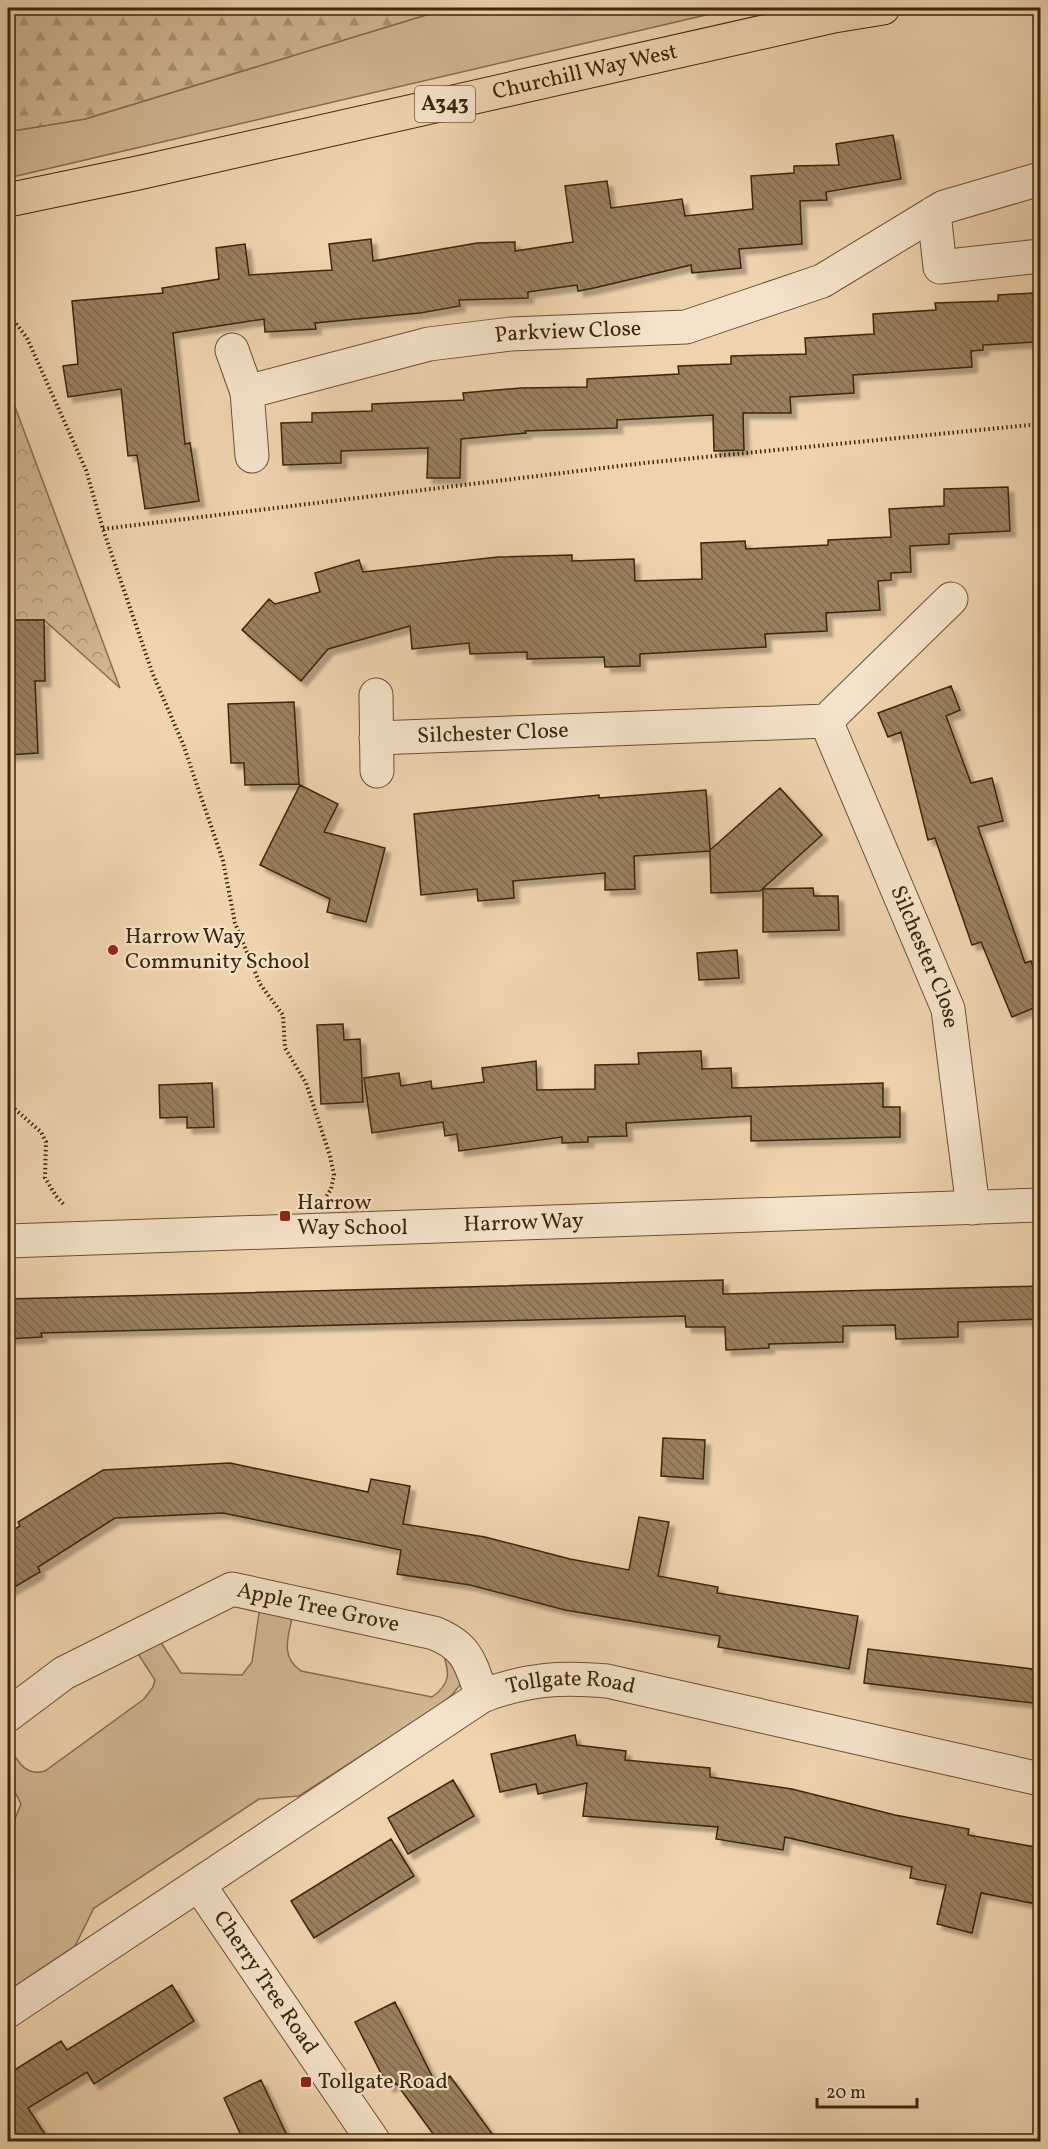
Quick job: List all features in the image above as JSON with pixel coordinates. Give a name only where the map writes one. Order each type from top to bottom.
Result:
[{"type":"main road","name":"Churchill Way West","points":[[8,200],[834,16],[883,8]]},
{"type":"street","name":"Parkview Close","points":[[247,392],[429,345],[511,334],[686,327],[822,281],[944,207],[1041,179]]},
{"type":"street","points":[[933,213],[940,267],[1041,256]]},
{"type":"street","points":[[232,350],[247,392],[252,456]]},
{"type":"street","points":[[826,721],[951,599]]},
{"type":"street","points":[[376,695],[377,771]]},
{"type":"street","name":"Silchester Close","points":[[376,738],[826,721],[948,1008],[973,1208]]},
{"type":"street","name":"Harrow Way","points":[[8,1242],[1041,1205]]},
{"type":"street","name":"Apple Tree Grove","points":[[8,1715],[64,1672],[231,1589],[434,1633],[455,1641],[466,1654],[482,1696]]},
{"type":"street","name":"Tollgate Road","points":[[8,2011],[482,1696],[532,1680],[569,1678],[607,1681],[1041,1779]]},
{"type":"street","name":"Cherry Tree Road","points":[[199,1884],[374,2142]]},
{"type":"path","points":[[8,313],[27,338],[86,470],[103,530],[152,672],[183,744],[223,861],[235,923],[260,984],[283,1015],[285,1048],[306,1083],[322,1128],[334,1175],[332,1189],[319,1206],[324,1231]]},
{"type":"path","points":[[103,530],[644,463],[1041,424]]},
{"type":"path","points":[[8,1103],[41,1132],[46,1142],[45,1160]]},
{"type":"green space","points":[[15,8],[449,8],[85,119],[13,131],[8,115],[8,10]]},
{"type":"green space","points":[[449,8],[736,8],[8,178],[8,115],[13,131],[85,119]]},
{"type":"green space","points":[[8,388],[120,688],[44,620],[8,620]]},
{"type":"green space","points":[[260,1606],[293,1613],[287,1645],[290,1659],[301,1671],[432,1697],[446,1682],[447,1666],[443,1652],[462,1674],[460,1685],[452,1695],[435,1708],[299,1796],[259,1799],[94,1908],[75,1946],[8,1991],[8,1836],[21,1804],[8,1778],[8,1745],[22,1766],[32,1772],[45,1771],[144,1699],[155,1680],[133,1646],[156,1635],[181,1673],[242,1675],[252,1662]]},
{"type":"building","points":[[893,135],[901,179],[826,192],[827,200],[800,201],[802,244],[739,249],[741,268],[692,273],[691,265],[578,291],[577,285],[528,292],[528,298],[459,300],[460,306],[420,313],[315,323],[316,329],[265,332],[264,319],[173,333],[185,444],[190,443],[199,501],[145,509],[137,455],[128,456],[121,389],[68,397],[63,366],[78,364],[72,301],[163,293],[162,288],[219,279],[216,248],[245,244],[249,275],[332,270],[329,244],[371,239],[373,261],[477,243],[515,242],[515,251],[573,242],[565,186],[607,181],[611,208],[682,199],[685,216],[753,209],[751,176],[794,173],[794,166],[839,165],[836,144]]},
{"type":"building","points":[[1033,293],[1036,342],[983,345],[983,350],[971,351],[972,367],[853,375],[854,393],[790,397],[791,413],[743,413],[744,450],[714,451],[713,415],[617,420],[617,428],[525,431],[526,433],[461,439],[460,478],[427,478],[428,448],[341,451],[341,463],[283,465],[281,423],[312,422],[312,413],[372,411],[372,404],[464,400],[463,393],[521,388],[587,387],[587,379],[679,374],[678,366],[731,364],[731,356],[806,354],[805,338],[874,334],[873,314],[936,310],[935,303],[998,301],[998,295]]},
{"type":"building","points":[[1008,487],[1010,531],[949,534],[949,544],[910,546],[911,572],[891,573],[891,580],[878,581],[880,610],[826,613],[827,631],[765,634],[766,647],[640,654],[640,666],[605,667],[604,657],[527,659],[527,652],[470,654],[469,643],[412,649],[410,626],[328,649],[301,681],[242,630],[269,599],[275,604],[320,592],[315,573],[359,560],[363,572],[498,557],[572,555],[572,561],[634,559],[635,581],[702,579],[701,543],[745,541],[746,549],[828,545],[828,540],[891,537],[889,509],[944,506],[944,489]]},
{"type":"building","points":[[8,620],[44,620],[45,681],[35,681],[38,753],[8,755]]},
{"type":"building","points":[[951,686],[960,710],[946,716],[971,783],[992,778],[1003,821],[978,827],[1025,963],[1031,961],[1034,970],[1041,967],[1041,1005],[1012,1017],[981,942],[972,945],[935,838],[928,840],[901,732],[888,737],[878,713]]},
{"type":"building","points":[[294,702],[299,784],[245,785],[244,763],[231,763],[228,704]]},
{"type":"building","points":[[300,785],[338,804],[324,832],[385,848],[366,922],[327,912],[330,899],[260,865]]},
{"type":"building","points":[[780,788],[822,835],[760,891],[711,893],[710,851],[634,856],[635,889],[605,890],[605,873],[513,881],[514,898],[478,901],[477,889],[421,895],[414,814],[599,795],[599,798],[706,790],[710,850]]},
{"type":"building","points":[[813,888],[814,896],[838,896],[839,930],[763,932],[763,889]]},
{"type":"building","points":[[737,950],[739,978],[699,980],[697,953]]},
{"type":"building","points":[[343,1024],[344,1040],[360,1039],[363,1102],[321,1104],[317,1025]]},
{"type":"building","points":[[701,1051],[702,1069],[731,1068],[732,1088],[883,1083],[883,1107],[900,1107],[900,1137],[751,1141],[751,1116],[626,1123],[627,1136],[588,1137],[588,1142],[562,1143],[562,1137],[459,1151],[457,1134],[445,1136],[443,1122],[372,1133],[364,1078],[399,1073],[401,1086],[431,1081],[432,1089],[484,1082],[482,1068],[536,1061],[537,1090],[595,1089],[595,1065],[639,1064],[638,1053]]},
{"type":"building","points":[[212,1083],[214,1127],[187,1128],[187,1117],[160,1118],[159,1085]]},
{"type":"building","points":[[723,1280],[723,1294],[1041,1286],[1041,1319],[958,1322],[958,1337],[896,1339],[895,1325],[843,1326],[843,1342],[769,1344],[769,1348],[726,1350],[725,1327],[686,1327],[685,1316],[41,1333],[42,1337],[8,1339],[8,1299]]},
{"type":"building","points":[[663,1438],[705,1440],[703,1479],[661,1476]]},
{"type":"building","points":[[230,1463],[368,1492],[371,1479],[410,1486],[403,1524],[485,1537],[570,1559],[629,1570],[639,1517],[669,1522],[658,1576],[718,1587],[717,1593],[858,1616],[849,1669],[718,1647],[720,1636],[565,1610],[470,1585],[397,1574],[401,1550],[223,1513],[115,1518],[38,1567],[40,1572],[8,1591],[8,1533],[20,1526],[18,1522],[103,1470]]},
{"type":"building","points":[[868,1649],[1041,1670],[1041,1704],[864,1683]]},
{"type":"building","points":[[575,1735],[577,1745],[626,1751],[625,1760],[710,1768],[710,1777],[792,1789],[895,1815],[969,1829],[968,1835],[1041,1848],[1041,1905],[981,1893],[972,1933],[937,1924],[946,1885],[910,1878],[912,1867],[785,1837],[783,1850],[716,1839],[718,1827],[583,1816],[587,1783],[538,1794],[536,1784],[500,1792],[491,1754]]},
{"type":"building","points":[[453,1780],[474,1816],[408,1854],[388,1818]]},
{"type":"building","points":[[391,1839],[414,1876],[314,1938],[291,1901]]},
{"type":"building","points":[[172,1985],[194,2021],[94,2084],[87,2072],[28,2108],[50,2142],[8,2142],[8,2074],[61,2041],[67,2050]]},
{"type":"building","points":[[395,2002],[437,2086],[450,2076],[498,2142],[439,2142],[396,2083],[388,2087],[355,2022]]},
{"type":"building","points":[[261,2080],[290,2142],[244,2142],[224,2098]]},
{"type":"place","name":"Harrow Way Community School","points":[[113,950]]},
{"type":"place","name":"Harrow Way School","points":[[285,1216]]},
{"type":"place","name":"Tollgate Road","points":[[306,2082]]}]
